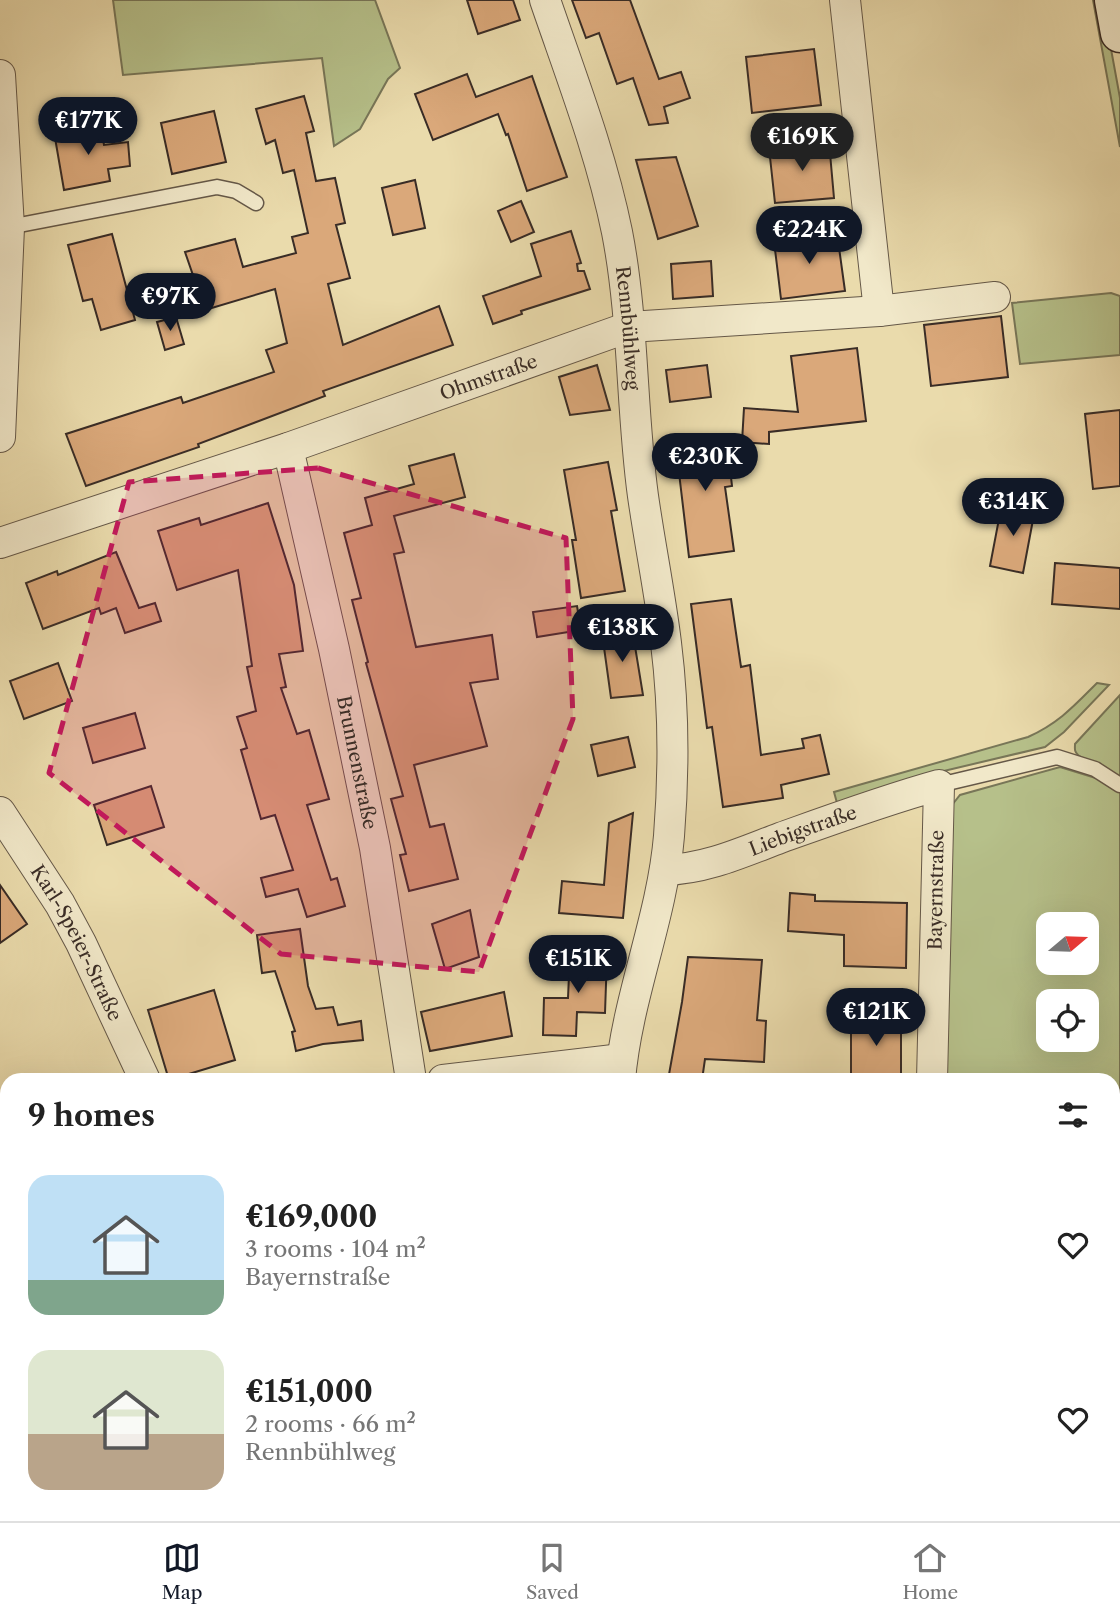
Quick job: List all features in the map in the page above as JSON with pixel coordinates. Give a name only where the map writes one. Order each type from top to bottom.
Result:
[{"type":"main road","points":[[1114,0],[1120,33]]},
{"type":"street","name":"Rennbühlweg","points":[[545,0],[606,188],[617,233],[629,327],[643,493],[666,644],[671,700],[672,799],[665,870],[621,1070]]},
{"type":"street","points":[[845,0],[879,311]]},
{"type":"street","points":[[0,75],[9,227],[0,437]]},
{"type":"street","name":"Ohmstraße","points":[[0,543],[289,448],[629,327],[879,311],[995,297]]},
{"type":"street","name":"Brunnenstraße","points":[[289,448],[375,848],[410,1073]]},
{"type":"street","name":"Liebigstraße","points":[[665,870],[681,870],[715,862],[863,807],[939,785]]},
{"type":"street","name":"Bayernstraße","points":[[932,1073],[939,785]]},
{"type":"street","name":"Karl-Speier-Straße","points":[[0,812],[70,924],[142,1073]]},
{"type":"street","points":[[568,1073],[621,1070]]},
{"type":"lane","points":[[9,227],[217,187],[236,191],[256,203]]},
{"type":"lane","points":[[939,785],[1057,757],[1096,769],[1120,785]]},
{"type":"highlighted area","points":[[318,468],[566,538],[573,719],[479,972],[281,954],[49,773],[129,482]]},
{"type":"green space","points":[[113,0],[375,0],[400,68],[388,79],[360,129],[334,146],[322,58],[123,75]]},
{"type":"green space","points":[[1093,0],[1102,0],[1120,98],[1120,147]]},
{"type":"green space","points":[[1111,293],[1120,296],[1120,355],[1020,364],[1012,303]]},
{"type":"green space","points":[[1097,683],[1109,685],[1064,732],[1045,747],[910,779],[837,803],[834,792],[1039,732],[1073,707]]},
{"type":"green space","points":[[1120,695],[1120,777],[1081,757],[1077,754],[1075,744]]},
{"type":"green space","points":[[1060,767],[1099,779],[1120,792],[1120,1073],[944,1073],[952,805],[960,795]]},
{"type":"building","points":[[467,0],[513,0],[520,20],[478,34]]},
{"type":"building","points":[[572,0],[630,0],[659,79],[681,72],[690,98],[664,107],[668,123],[649,125],[633,78],[617,84],[599,33],[586,38]]},
{"type":"building","points":[[814,49],[821,105],[752,113],[746,57]]},
{"type":"building","points":[[467,74],[476,97],[532,76],[567,177],[527,191],[508,134],[506,135],[498,114],[433,140],[415,94]]},
{"type":"building","points":[[304,96],[314,131],[306,133],[316,181],[335,178],[345,223],[336,225],[350,278],[328,284],[343,345],[439,306],[453,345],[323,391],[325,396],[198,444],[199,447],[86,486],[66,434],[181,397],[183,403],[274,372],[266,350],[287,343],[275,289],[205,310],[185,252],[235,239],[243,267],[296,253],[292,237],[308,233],[294,170],[283,173],[275,140],[266,144],[256,109]]},
{"type":"building","points":[[214,111],[226,162],[172,174],[161,123]]},
{"type":"building","points":[[100,124],[104,145],[128,142],[130,166],[108,169],[110,181],[64,190],[54,132]]},
{"type":"building","points":[[829,142],[834,198],[775,203],[769,148]]},
{"type":"building","points":[[676,157],[698,226],[658,239],[636,160]]},
{"type":"building","points":[[415,180],[425,228],[393,235],[382,188]]},
{"type":"building","points":[[521,201],[534,232],[511,242],[498,211]]},
{"type":"building","points":[[571,231],[581,263],[577,264],[578,271],[584,271],[590,289],[521,311],[522,314],[493,324],[483,296],[541,276],[531,244]]},
{"type":"building","points":[[837,233],[845,291],[781,299],[774,241]]},
{"type":"building","points":[[112,234],[135,320],[101,330],[92,299],[83,301],[68,245]]},
{"type":"building","points":[[711,261],[713,296],[673,299],[671,264]]},
{"type":"building","points":[[1001,316],[1008,377],[931,386],[924,325]]},
{"type":"building","points":[[176,317],[184,344],[165,350],[157,322]]},
{"type":"building","points":[[857,348],[866,421],[769,432],[769,444],[742,442],[744,408],[798,412],[791,356]]},
{"type":"building","points":[[597,365],[610,410],[570,415],[559,377]]},
{"type":"building","points":[[707,365],[711,397],[670,402],[666,370]]},
{"type":"building","points":[[1120,410],[1120,486],[1093,489],[1085,414]]},
{"type":"building","points":[[726,434],[732,486],[725,487],[734,551],[689,557],[675,439]]},
{"type":"building","points":[[454,454],[465,497],[394,516],[404,552],[394,554],[416,647],[492,635],[498,679],[470,683],[487,746],[414,765],[430,827],[444,824],[458,879],[409,891],[400,855],[406,854],[391,799],[403,796],[366,663],[368,662],[352,600],[361,598],[344,533],[372,525],[365,498],[414,484],[409,466]]},
{"type":"building","points":[[608,462],[617,510],[611,511],[625,591],[581,598],[572,540],[576,540],[564,470]]},
{"type":"building","points":[[268,503],[294,585],[303,651],[279,654],[286,687],[281,688],[297,734],[309,730],[329,799],[307,805],[331,880],[337,878],[345,906],[307,917],[298,889],[266,897],[261,878],[293,870],[275,815],[261,819],[241,750],[247,748],[237,717],[256,711],[247,667],[252,666],[238,570],[177,590],[158,531],[199,518],[201,525]]},
{"type":"building","points":[[1002,503],[1035,509],[1023,573],[990,566]]},
{"type":"building","points":[[116,552],[139,608],[155,603],[161,621],[125,633],[116,608],[101,614],[99,608],[43,629],[26,583],[57,571],[58,575]]},
{"type":"building","points":[[1055,563],[1120,568],[1120,609],[1052,604]]},
{"type":"building","points":[[731,599],[741,667],[750,665],[761,755],[804,748],[802,739],[820,735],[829,774],[781,785],[783,798],[723,807],[712,727],[707,728],[691,604]]},
{"type":"building","points":[[577,606],[581,630],[537,637],[533,612]]},
{"type":"building","points":[[632,628],[643,695],[611,698],[602,633]]},
{"type":"building","points":[[58,663],[72,701],[24,719],[10,681]]},
{"type":"building","points":[[135,713],[145,748],[93,763],[83,728]]},
{"type":"building","points":[[628,737],[635,767],[598,776],[591,745]]},
{"type":"building","points":[[151,786],[164,827],[107,845],[94,805]]},
{"type":"building","points":[[633,813],[623,918],[559,913],[562,881],[604,885],[609,823]]},
{"type":"building","points":[[0,885],[27,924],[0,943]]},
{"type":"building","points":[[790,893],[815,895],[815,901],[907,903],[906,968],[844,966],[844,935],[788,931]]},
{"type":"building","points":[[470,910],[479,957],[445,969],[432,924]]},
{"type":"building","points":[[300,929],[308,986],[316,1009],[333,1007],[338,1025],[361,1021],[363,1040],[323,1044],[296,1051],[292,1032],[295,1031],[275,971],[262,973],[257,935]]},
{"type":"building","points":[[570,953],[607,955],[605,1013],[577,1012],[576,1036],[543,1035],[544,998],[568,998]]},
{"type":"building","points":[[688,957],[762,960],[757,1020],[766,1021],[764,1062],[705,1059],[703,1073],[669,1073]]},
{"type":"building","points":[[214,990],[235,1060],[192,1073],[167,1073],[148,1010]]},
{"type":"building","points":[[504,992],[512,1036],[430,1051],[421,1012]]},
{"type":"building","points":[[851,1015],[901,1016],[901,1073],[851,1073]]}]
